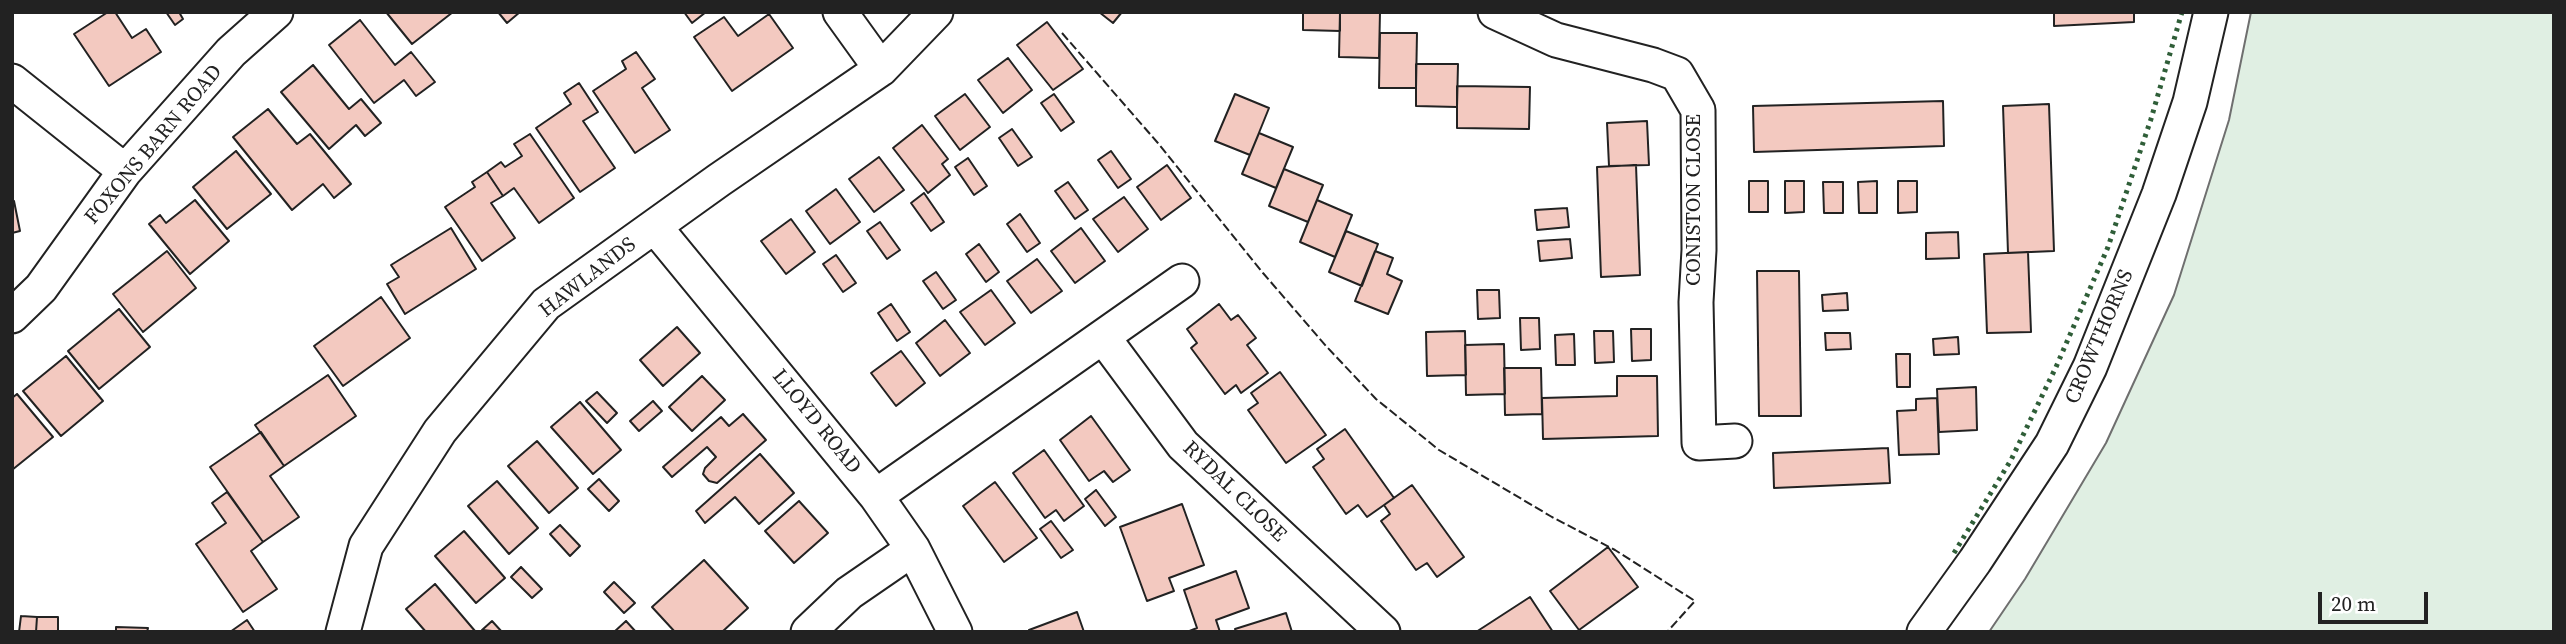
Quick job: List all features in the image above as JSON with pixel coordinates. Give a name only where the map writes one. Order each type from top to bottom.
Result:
[{"type":"street","name":"FOXONS BARN ROAD","points":[[12,316],[41,288],[125,171],[231,52],[276,12]]},
{"type":"street","points":[[840,12],[881,69]]},
{"type":"street","name":"HAWLANDS","points":[[343,632],[366,546],[440,431],[547,304],[719,180],[881,69],[936,12]]},
{"type":"street","name":"CROWTHORNS","points":[[1924,632],[1975,561],[2052,444],[2090,367],[2159,194],[2190,102],[2211,12]]},
{"type":"street","name":"CONISTON CLOSE","points":[[1497,13],[1556,40],[1653,65],[1677,74],[1698,110],[1699,250],[1696,302],[1699,443],[1735,441]]},
{"type":"street","points":[[12,81],[125,171]]},
{"type":"street","name":"LLOYD ROAD","points":[[655,227],[876,496],[913,549],[955,632]]},
{"type":"street","points":[[876,496],[1182,281]]},
{"type":"street","name":"RYDAL CLOSE","points":[[1103,337],[1183,445],[1382,632]]},
{"type":"street","points":[[808,632],[849,593],[913,549]]},
{"type":"green space","points":[[2251,12],[2554,12],[2554,632],[1989,632],[2025,579],[2106,443],[2174,295],[2229,120]]},
{"type":"building","points":[[108,12],[115,12],[132,38],[146,29],[161,52],[109,86],[74,34]]},
{"type":"building","points":[[166,12],[179,12],[183,19],[175,25]]},
{"type":"building","points":[[386,12],[453,12],[412,44]]},
{"type":"building","points":[[498,12],[520,12],[507,23]]},
{"type":"building","points":[[684,12],[706,12],[692,23]]},
{"type":"building","points":[[1099,12],[1122,12],[1113,23]]},
{"type":"building","points":[[1303,12],[1340,12],[1340,31],[1303,30]]},
{"type":"building","points":[[1340,12],[1380,12],[1379,58],[1339,57]]},
{"type":"building","points":[[2054,12],[2134,12],[2134,22],[2054,26]]},
{"type":"building","points":[[769,14],[793,48],[732,91],[694,37],[724,17],[738,36]]},
{"type":"building","points":[[360,20],[395,65],[411,52],[435,82],[416,96],[404,80],[374,103],[329,45]]},
{"type":"building","points":[[1047,22],[1083,69],[1053,90],[1017,45]]},
{"type":"building","points":[[1380,33],[1417,33],[1416,88],[1379,88]]},
{"type":"building","points":[[636,52],[655,79],[642,88],[670,130],[635,153],[593,91],[626,69],[622,61]]},
{"type":"building","points":[[1008,58],[1032,90],[1003,113],[978,80]]},
{"type":"building","points":[[1416,64],[1458,64],[1457,107],[1416,106]]},
{"type":"building","points":[[313,65],[349,109],[361,99],[381,123],[365,136],[356,125],[329,149],[281,92]]},
{"type":"building","points":[[579,83],[598,112],[583,121],[615,168],[580,192],[536,128],[571,104],[564,93]]},
{"type":"building","points":[[1457,86],[1530,87],[1529,129],[1457,128]]},
{"type":"building","points":[[965,94],[990,127],[960,150],[935,116]]},
{"type":"building","points":[[1054,94],[1074,122],[1061,131],[1041,103]]},
{"type":"building","points":[[1235,94],[1269,108],[1250,155],[1215,141]]},
{"type":"building","points":[[1943,101],[1944,146],[1754,152],[1753,106]]},
{"type":"building","points":[[2049,104],[2054,251],[2008,253],[2003,106]]},
{"type":"building","points":[[268,109],[297,144],[310,134],[351,184],[334,198],[323,184],[292,210],[233,137]]},
{"type":"building","points":[[1647,121],[1649,165],[1609,166],[1607,123]]},
{"type":"building","points":[[922,125],[948,159],[942,164],[950,175],[928,193],[893,148]]},
{"type":"building","points":[[1012,129],[1032,157],[1018,166],[999,138]]},
{"type":"building","points":[[1259,133],[1293,147],[1276,188],[1242,174]]},
{"type":"building","points":[[530,134],[574,198],[539,223],[514,188],[503,196],[487,172],[501,162],[505,167],[522,156],[514,144]]},
{"type":"building","points":[[236,151],[271,194],[227,229],[193,187]]},
{"type":"building","points":[[1111,151],[1131,179],[1118,188],[1098,160]]},
{"type":"building","points":[[879,157],[904,190],[874,212],[849,179]]},
{"type":"building","points":[[968,158],[987,186],[974,195],[955,167]]},
{"type":"building","points":[[1167,165],[1191,198],[1161,220],[1137,187]]},
{"type":"building","points":[[1636,165],[1640,275],[1601,277],[1597,167]]},
{"type":"building","points":[[1284,169],[1323,185],[1308,222],[1269,206]]},
{"type":"building","points":[[487,172],[503,196],[491,203],[515,238],[482,261],[445,207],[475,187],[472,182]]},
{"type":"building","points":[[1749,181],[1768,181],[1768,212],[1749,212]]},
{"type":"building","points":[[1785,181],[1804,181],[1804,212],[1785,213]]},
{"type":"building","points":[[1877,181],[1877,213],[1859,213],[1858,182]]},
{"type":"building","points":[[1898,181],[1917,181],[1917,212],[1898,213]]},
{"type":"building","points":[[1068,182],[1088,210],[1075,219],[1055,191]]},
{"type":"building","points":[[1823,182],[1843,182],[1843,213],[1824,213]]},
{"type":"building","points":[[836,189],[860,222],[830,244],[806,211]]},
{"type":"building","points":[[924,193],[944,222],[931,231],[911,203]]},
{"type":"building","points":[[1124,197],[1148,229],[1118,252],[1093,219]]},
{"type":"building","points":[[195,200],[229,241],[190,274],[149,224],[160,215],[166,223]]},
{"type":"building","points":[[1317,200],[1352,215],[1335,257],[1300,242]]},
{"type":"building","points":[[14,201],[20,231],[12,233],[12,202]]},
{"type":"building","points":[[1567,208],[1569,227],[1537,230],[1535,210]]},
{"type":"building","points":[[1020,214],[1040,243],[1027,252],[1007,224]]},
{"type":"building","points":[[791,219],[815,252],[786,274],[761,241]]},
{"type":"building","points":[[880,222],[900,250],[887,259],[867,231]]},
{"type":"building","points":[[451,228],[476,269],[405,314],[387,284],[399,277],[391,265]]},
{"type":"building","points":[[1081,228],[1105,261],[1075,283],[1051,251]]},
{"type":"building","points":[[1346,231],[1378,244],[1362,286],[1329,272]]},
{"type":"building","points":[[1958,232],[1959,258],[1926,259],[1926,233]]},
{"type":"building","points":[[1570,239],[1572,258],[1540,261],[1538,241]]},
{"type":"building","points":[[979,244],[999,272],[986,282],[966,254]]},
{"type":"building","points":[[167,251],[196,288],[143,332],[113,294]]},
{"type":"building","points":[[1375,251],[1393,258],[1387,274],[1402,281],[1388,314],[1355,301]]},
{"type":"building","points":[[2028,252],[2031,332],[1987,333],[1984,254]]},
{"type":"building","points":[[836,255],[856,283],[843,292],[823,264]]},
{"type":"building","points":[[1037,259],[1062,291],[1031,313],[1007,281]]},
{"type":"building","points":[[1757,271],[1799,271],[1801,416],[1759,416]]},
{"type":"building","points":[[936,272],[956,300],[943,309],[923,281]]},
{"type":"building","points":[[991,290],[1015,323],[985,345],[960,312]]},
{"type":"building","points":[[1477,290],[1499,290],[1500,318],[1478,319]]},
{"type":"building","points":[[1847,293],[1848,310],[1823,311],[1822,295]]},
{"type":"building","points":[[381,297],[410,338],[343,386],[314,346]]},
{"type":"building","points":[[891,304],[910,332],[897,341],[878,313]]},
{"type":"building","points":[[1219,304],[1231,320],[1238,315],[1256,338],[1247,345],[1268,373],[1241,393],[1236,385],[1225,394],[1191,348],[1197,343],[1187,329]]},
{"type":"building","points":[[119,309],[150,347],[99,389],[68,351]]},
{"type":"building","points":[[1520,318],[1539,318],[1540,349],[1521,350]]},
{"type":"building","points":[[945,320],[970,353],[940,376],[916,343]]},
{"type":"building","points":[[677,327],[700,353],[663,386],[640,360]]},
{"type":"building","points":[[1631,329],[1651,329],[1651,360],[1632,361]]},
{"type":"building","points":[[1465,331],[1466,375],[1427,376],[1426,332]]},
{"type":"building","points":[[1594,331],[1613,331],[1614,362],[1595,363]]},
{"type":"building","points":[[1825,333],[1850,333],[1851,349],[1826,350]]},
{"type":"building","points":[[1574,334],[1575,365],[1556,365],[1555,335]]},
{"type":"building","points":[[1958,337],[1959,354],[1934,355],[1933,339]]},
{"type":"building","points":[[1504,344],[1505,394],[1466,395],[1465,345]]},
{"type":"building","points":[[901,351],[925,383],[896,406],[871,373]]},
{"type":"building","points":[[1896,354],[1910,354],[1910,387],[1897,387]]},
{"type":"building","points":[[66,356],[103,401],[61,436],[23,391]]},
{"type":"building","points":[[1504,368],[1541,368],[1542,414],[1505,415]]},
{"type":"building","points":[[1280,372],[1326,435],[1286,463],[1248,410],[1258,403],[1251,393]]},
{"type":"building","points":[[328,375],[356,416],[284,466],[255,425]]},
{"type":"building","points":[[702,376],[725,400],[692,431],[669,407]]},
{"type":"building","points":[[1617,376],[1657,376],[1658,436],[1543,439],[1542,398],[1617,396]]},
{"type":"building","points":[[1976,387],[1977,430],[1939,432],[1937,389]]},
{"type":"building","points":[[597,392],[617,413],[607,423],[586,401]]},
{"type":"building","points":[[17,394],[53,437],[12,470],[12,398]]},
{"type":"building","points":[[1937,398],[1939,454],[1899,455],[1897,411],[1916,410],[1916,399]]},
{"type":"building","points":[[653,401],[662,411],[639,431],[630,421]]},
{"type":"building","points":[[580,402],[621,450],[593,474],[551,427]]},
{"type":"building","points":[[743,414],[766,440],[717,483],[709,481],[703,474],[716,457],[707,447],[672,477],[663,467],[721,417],[729,426]]},
{"type":"building","points":[[1091,416],[1130,470],[1113,482],[1104,471],[1089,481],[1060,440]]},
{"type":"building","points":[[1345,429],[1394,498],[1367,517],[1358,505],[1346,514],[1313,467],[1324,459],[1317,449]]},
{"type":"building","points":[[261,432],[284,466],[270,476],[299,517],[263,542],[210,467]]},
{"type":"building","points":[[537,441],[578,488],[549,513],[508,466]]},
{"type":"building","points":[[1888,448],[1890,483],[1774,488],[1773,453]]},
{"type":"building","points":[[1044,450],[1084,506],[1064,521],[1056,510],[1045,518],[1013,473]]},
{"type":"building","points":[[760,454],[794,493],[759,524],[735,497],[705,523],[696,511]]},
{"type":"building","points":[[599,479],[619,501],[609,511],[588,489]]},
{"type":"building","points":[[497,481],[538,528],[509,554],[468,506]]},
{"type":"building","points":[[995,482],[1037,538],[1004,562],[963,506]]},
{"type":"building","points":[[1412,485],[1464,557],[1437,577],[1427,563],[1416,570],[1381,521],[1390,514],[1384,505]]},
{"type":"building","points":[[1096,490],[1116,517],[1105,526],[1085,499]]},
{"type":"building","points":[[227,492],[263,542],[251,551],[277,589],[243,612],[196,544],[226,523],[212,503]]},
{"type":"building","points":[[799,501],[828,533],[794,563],[765,531]]},
{"type":"building","points":[[1182,504],[1204,565],[1169,578],[1174,591],[1147,601],[1120,527]]},
{"type":"building","points":[[1051,521],[1073,550],[1061,558],[1040,529]]},
{"type":"building","points":[[560,525],[580,546],[570,556],[550,534]]},
{"type":"building","points":[[464,531],[505,578],[476,603],[435,556]]},
{"type":"building","points":[[1608,547],[1638,587],[1579,630],[1550,591]]},
{"type":"building","points":[[704,560],[748,608],[722,632],[675,632],[652,607]]},
{"type":"building","points":[[521,567],[542,589],[532,598],[511,577]]},
{"type":"building","points":[[1236,571],[1249,608],[1216,620],[1220,632],[1187,632],[1197,628],[1184,590]]},
{"type":"building","points":[[614,582],[635,603],[624,613],[604,592]]},
{"type":"building","points":[[435,584],[474,632],[426,632],[406,609]]},
{"type":"building","points":[[1530,597],[1553,632],[1476,632]]},
{"type":"building","points":[[1077,612],[1084,632],[1029,630]]},
{"type":"building","points":[[1286,613],[1292,632],[1236,632],[1235,629]]},
{"type":"building","points":[[21,616],[37,617],[36,632],[19,632]]},
{"type":"building","points":[[37,617],[58,617],[58,632],[36,632]]},
{"type":"building","points":[[247,620],[255,632],[230,632]]},
{"type":"building","points":[[492,621],[502,632],[482,630]]},
{"type":"building","points":[[626,621],[636,632],[614,632]]},
{"type":"building","points":[[116,627],[148,628],[147,632],[116,632]]},
{"type":"hedge","points":[[1954,553],[2011,460],[2056,367],[2108,247],[2151,119],[2182,12]]},
{"type":"fence","points":[[1062,33],[1157,142],[1263,273],[1376,399],[1439,450],[1552,517],[1615,550],[1695,601],[1667,632]]}]
